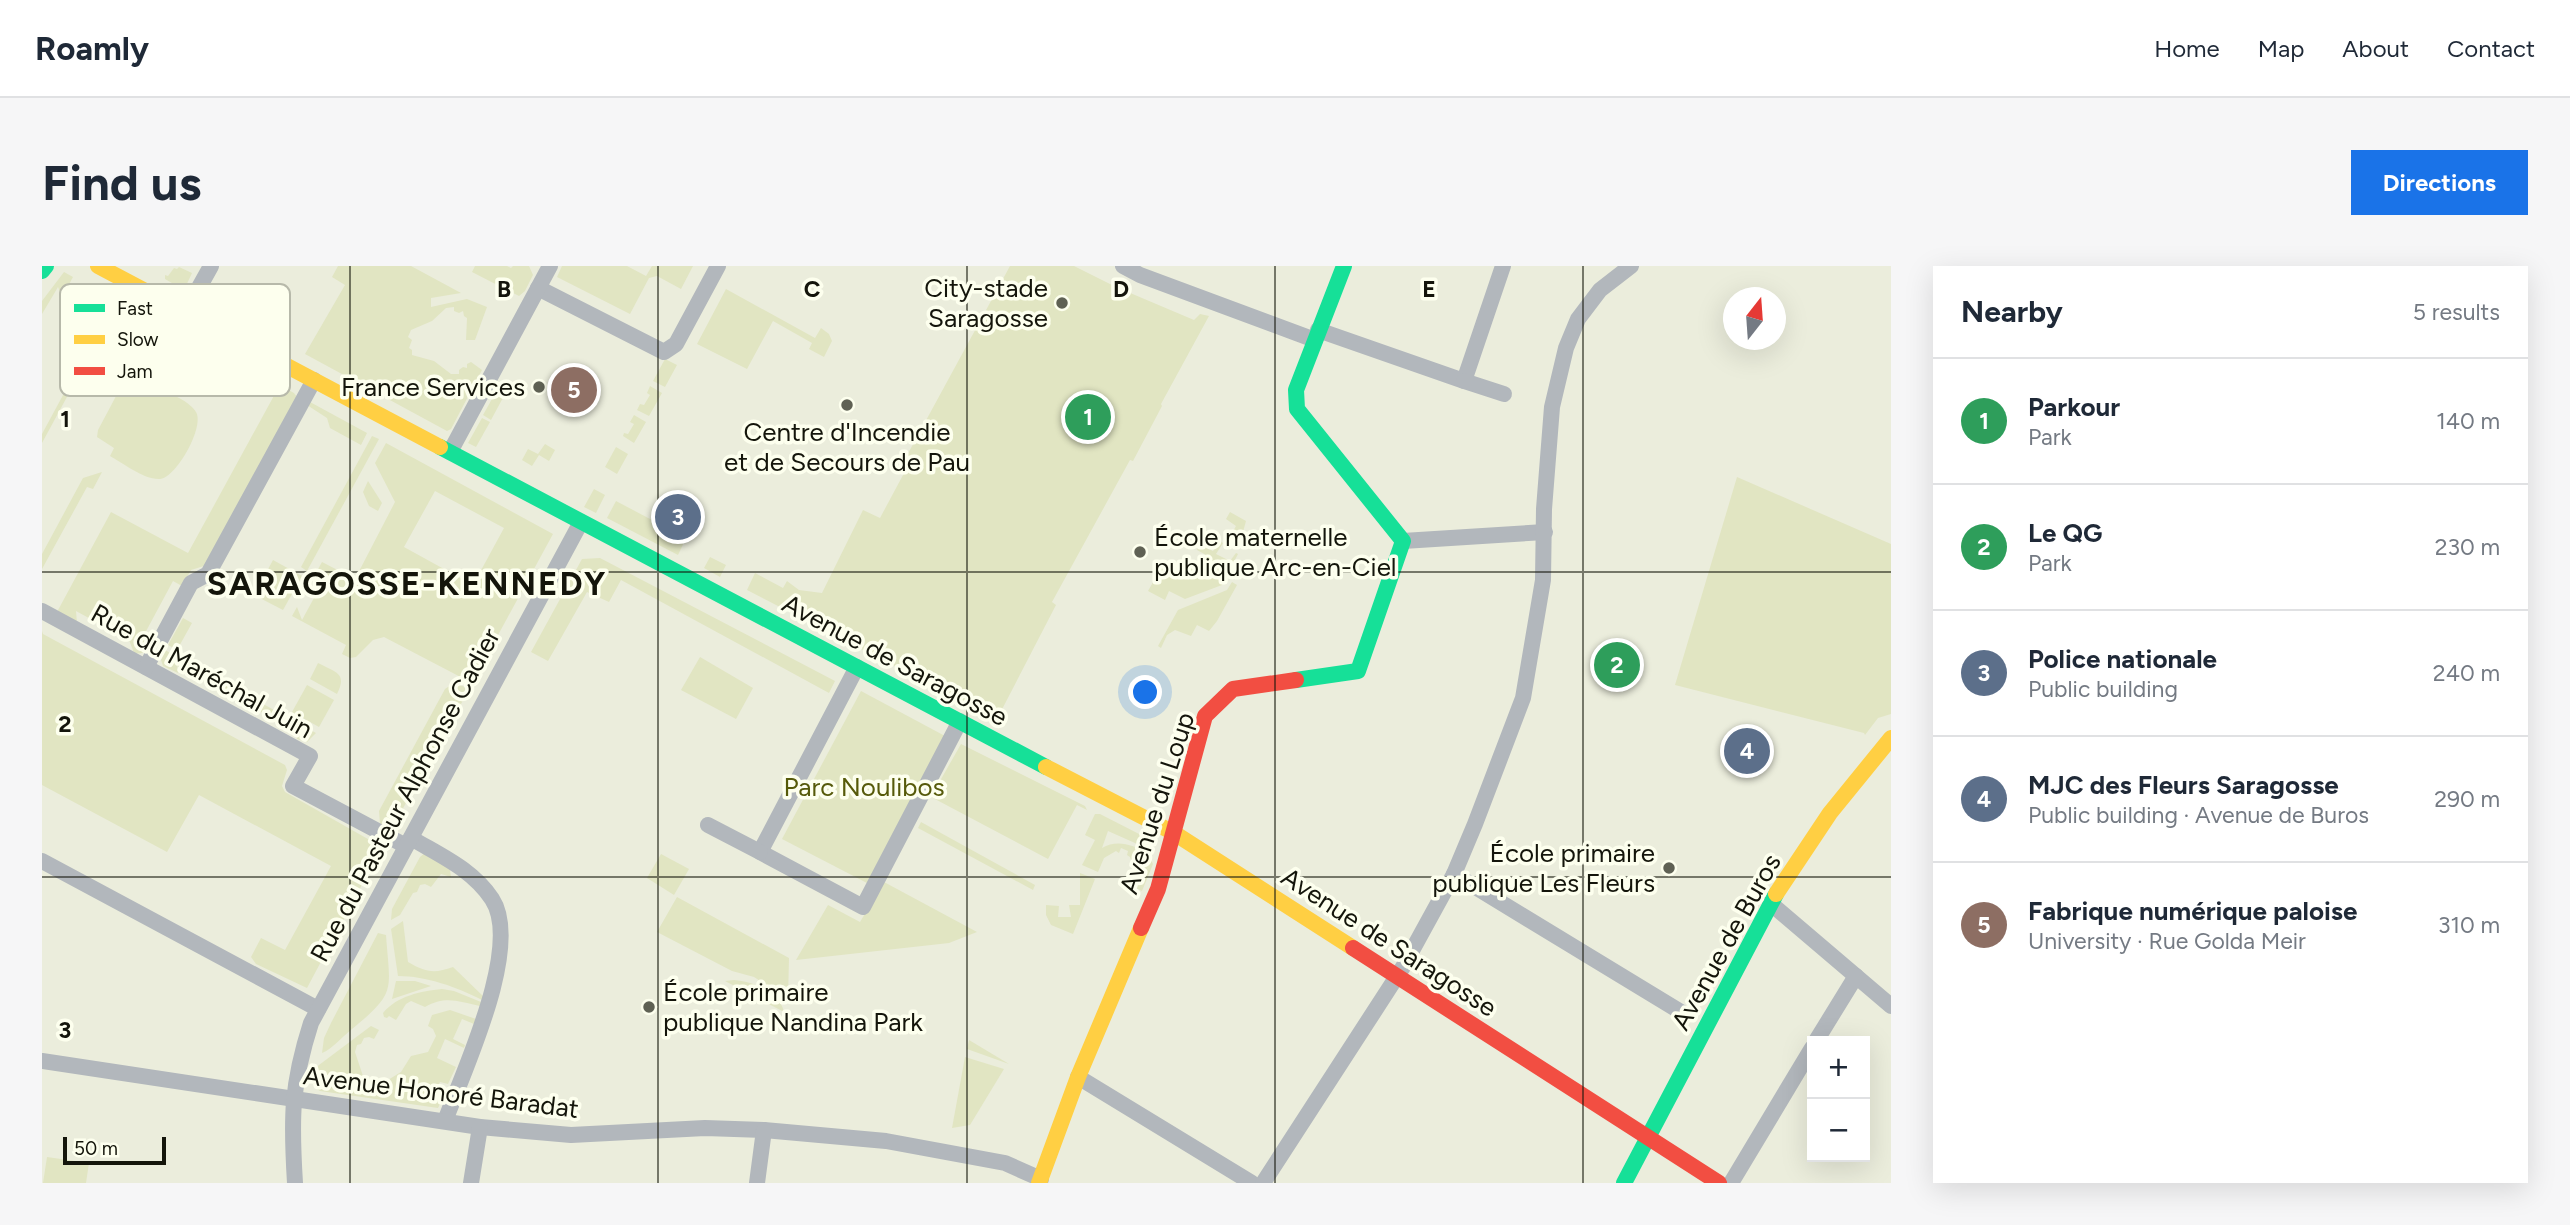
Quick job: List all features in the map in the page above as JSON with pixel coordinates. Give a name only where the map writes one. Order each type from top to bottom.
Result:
[{"type":"street","points":[[42,271],[46,266]]},
{"type":"street","name":"Avenue de Saragosse","points":[[98,266],[133,284]]},
{"type":"street","points":[[201,284],[211,266]]},
{"type":"street","points":[[450,452],[550,266]]},
{"type":"street","points":[[538,288],[664,352],[676,344],[718,266]]},
{"type":"street","points":[[1123,266],[1140,275],[1317,335],[1504,394]]},
{"type":"street","points":[[1344,266],[1296,390],[1297,409],[1403,541],[1545,532]]},
{"type":"street","points":[[1464,381],[1503,266]]},
{"type":"street","points":[[1262,1183],[1397,976],[1454,874],[1523,698],[1543,580],[1552,407],[1566,348],[1578,318],[1600,290],[1631,266]]},
{"type":"street","name":"Avenue de Saragosse","points":[[290,367],[1174,834],[1719,1183]]},
{"type":"street","points":[[146,667],[191,583],[208,575],[314,380]]},
{"type":"street","name":"Rue du Pasteur Alphonse Cadier","points":[[295,1183],[293,1099],[300,1057],[318,1009],[581,522]]},
{"type":"street","name":"Avenue du Loup","points":[[1040,1181],[1078,1077],[1158,889],[1205,716],[1233,689],[1358,671],[1403,541]]},
{"type":"street","name":"Rue du Maréchal Juin","points":[[42,611],[310,756],[293,786],[409,842]]},
{"type":"street","points":[[760,852],[857,667]]},
{"type":"street","points":[[708,825],[863,906],[960,721]]},
{"type":"street","name":"Avenue de Buros","points":[[1624,1183],[1770,904],[1830,813],[1891,738]]},
{"type":"street","points":[[409,842],[465,868],[494,901],[501,933],[497,977],[490,1002],[445,1121]]},
{"type":"street","points":[[42,861],[318,1009]]},
{"type":"street","points":[[1454,874],[1681,1012]]},
{"type":"street","points":[[1770,904],[1891,1006]]},
{"type":"street","points":[[1819,1036],[1856,976]]},
{"type":"street","points":[[1731,1183],[1807,1056]]},
{"type":"street","name":"Avenue Honoré Baradat","points":[[42,1061],[480,1126],[571,1135],[705,1128],[764,1130],[886,1141],[1005,1164],[1040,1181]]},
{"type":"street","points":[[1078,1077],[1252,1183]]},
{"type":"street","points":[[471,1183],[480,1126]]},
{"type":"street","points":[[757,1183],[764,1130]]},
{"type":"green space","points":[[338,266],[411,266],[461,293],[431,298],[431,307],[467,299],[487,307],[475,340],[466,340],[467,318],[463,311],[454,311],[454,307],[446,308],[432,321],[411,330],[408,337],[412,340],[409,348],[412,355],[434,361],[451,374],[459,374],[459,370],[467,368],[467,364],[471,362],[482,370],[451,429],[447,431],[305,354],[345,285],[332,277]]},
{"type":"green space","points":[[475,266],[529,266],[533,275],[525,291],[519,296],[472,272]]},
{"type":"green space","points":[[562,266],[627,266],[646,276],[652,266],[693,266],[681,289],[657,276],[649,278],[630,314],[557,277]]},
{"type":"green space","name":"Parc Noulibos","points":[[1010,266],[1074,266],[1194,320],[1200,314],[1209,316],[1133,461],[1130,460],[1052,602],[1056,605],[997,719],[747,590],[755,573],[783,588],[787,581],[799,590],[822,593],[863,510],[880,518],[910,462],[905,459]]},
{"type":"green space","points":[[179,267],[192,273],[187,284],[174,284],[165,279],[165,275],[168,276],[174,268]]},
{"type":"green space","points":[[64,272],[73,277],[69,284],[60,284],[60,292],[58,287],[42,314],[42,301]]},
{"type":"green space","points":[[726,289],[815,338],[821,328],[829,334],[832,341],[824,357],[809,349],[812,343],[773,321],[747,369],[697,344]]},
{"type":"green space","points":[[665,359],[677,365],[665,387],[653,381]]},
{"type":"green space","points":[[650,386],[662,393],[649,416],[637,410],[650,395],[647,393]]},
{"type":"green space","points":[[497,390],[505,394],[491,420],[483,415]]},
{"type":"green space","points":[[290,391],[294,393],[297,397],[204,566],[191,570],[182,586],[173,581],[144,635],[153,641],[146,651],[134,653],[129,640],[76,611],[77,623],[57,612],[111,512],[188,553],[274,396],[290,396]]},
{"type":"green space","points":[[63,396],[67,396],[42,443],[42,434]]},
{"type":"green space","points":[[116,396],[175,396],[192,407],[198,419],[193,440],[181,461],[167,476],[160,479],[141,474],[110,456],[114,448],[97,437]]},
{"type":"green space","points":[[310,402],[367,433],[361,445],[330,428],[327,418],[307,405]]},
{"type":"green space","points":[[634,415],[646,422],[634,443],[623,436],[624,433],[628,434],[634,424],[630,422]]},
{"type":"green space","points":[[482,418],[490,422],[476,447],[468,443]]},
{"type":"green space","points":[[372,436],[379,439],[307,571],[301,567]]},
{"type":"green space","points":[[386,443],[553,534],[472,683],[384,637],[373,640],[356,657],[350,658],[342,654],[346,645],[292,616],[297,607],[302,620],[321,585],[317,571],[322,562],[355,579],[395,502],[375,463]],"holes":[[[435,491],[504,528],[473,585],[404,547]]]},
{"type":"green space","points":[[545,444],[555,450],[549,461],[539,455],[532,466],[522,460],[528,449],[538,454]]},
{"type":"green space","points":[[616,447],[628,454],[617,474],[605,467]]},
{"type":"green space","points":[[102,472],[93,489],[87,487],[42,569],[42,554],[83,478]]},
{"type":"green space","points":[[1737,477],[1891,544],[1891,714],[1878,718],[1865,735],[1675,685]]},
{"type":"green space","points":[[368,481],[382,503],[378,511],[369,506],[363,492]]},
{"type":"green space","points":[[594,489],[605,495],[596,513],[584,507]]},
{"type":"green space","points":[[616,501],[686,538],[678,555],[607,518]]},
{"type":"green space","points":[[1230,512],[1246,521],[1241,539],[1231,535],[1236,526],[1226,519]]},
{"type":"green space","points":[[1205,533],[1215,539],[1209,549],[1213,551],[1219,541],[1223,543],[1216,554],[1230,561],[1238,554],[1222,585],[1185,599],[1169,591],[1165,600],[1148,591],[1165,561],[1179,568],[1181,565],[1197,570],[1206,555],[1197,550],[1198,546],[1194,544]]},
{"type":"green space","points":[[710,557],[726,565],[720,577],[704,568]]},
{"type":"green space","points":[[600,558],[835,681],[829,693],[621,580],[609,602],[587,592],[548,661],[531,652],[582,559]]},
{"type":"green space","points":[[273,560],[302,576],[283,610],[254,595]]},
{"type":"green space","points":[[1232,582],[1237,585],[1209,631],[1197,625],[1191,636],[1175,630],[1167,635],[1161,648],[1158,646],[1178,610],[1227,590]]},
{"type":"green space","points":[[183,618],[192,623],[177,650],[168,645]]},
{"type":"green space","points":[[42,631],[43,634],[285,765],[287,770],[282,786],[285,792],[382,847],[307,988],[256,964],[251,957],[261,938],[285,950],[331,866],[199,795],[167,852],[42,785]]},
{"type":"green space","points":[[165,650],[316,733],[307,742],[297,739],[294,730],[177,666],[178,673],[163,666],[161,660]]},
{"type":"green space","points":[[700,657],[753,688],[736,719],[681,690]]},
{"type":"green space","points":[[318,663],[340,677],[337,694],[310,679]]},
{"type":"green space","points":[[454,683],[465,687],[466,695],[391,830],[380,824],[379,811],[445,689]]},
{"type":"green space","points":[[307,685],[334,700],[319,727],[292,712]]},
{"type":"green space","name":"Parc Noulibos","points":[[861,691],[945,736],[867,883],[782,839]]},
{"type":"green space","points":[[961,744],[1085,806],[1087,810],[1077,805],[1048,859],[933,798],[932,795]]},
{"type":"green space","points":[[1095,814],[1143,836],[1146,842],[1144,847],[1108,831],[1102,848],[1125,844],[1148,853],[1153,864],[1142,891],[1129,885],[1135,870],[1127,855],[1128,851],[1121,848],[1119,853],[1116,851],[1104,858],[1098,872],[1082,865],[1095,840],[1085,835]]},
{"type":"green space","points":[[921,822],[1035,885],[1033,890],[918,828]]},
{"type":"green space","points":[[426,852],[449,864],[451,877],[441,874],[431,887],[420,885],[400,915],[391,920],[392,909],[420,857]]},
{"type":"green space","points":[[661,854],[689,869],[674,895],[647,878]]},
{"type":"green space","points":[[1080,873],[1095,879],[1073,934],[1051,925],[1046,915],[1046,905],[1059,906],[1058,917],[1071,917],[1069,905],[1080,905]]},
{"type":"green space","points":[[884,882],[977,932],[949,943],[796,960],[828,905],[860,922]]},
{"type":"green space","points":[[677,897],[789,958],[788,999],[754,977],[732,971],[657,932]]},
{"type":"green space","points":[[403,921],[408,962],[430,971],[453,967],[484,997],[482,1000],[441,983],[398,976],[391,929]]},
{"type":"green space","points":[[378,933],[386,935],[389,980],[384,998],[367,1017],[322,1053],[324,1038],[331,1023]]},
{"type":"green space","points":[[734,980],[765,989],[777,998],[784,1012],[725,981]]},
{"type":"green space","points":[[396,981],[415,981],[431,986],[392,999]]},
{"type":"green space","points":[[442,989],[481,1002],[480,1006],[446,1000],[425,1007],[411,1001],[396,1020],[389,1016],[384,1017],[383,1013],[402,998]]},
{"type":"green space","points":[[450,1010],[476,1019],[474,1024],[462,1019],[453,1039],[465,1045],[464,1048],[445,1039],[437,1058],[456,1067],[448,1084],[440,1082],[434,1094],[443,1098],[438,1108],[320,1091],[313,1083],[315,1068],[371,1026],[379,1030],[374,1039],[364,1038],[361,1044],[357,1045],[355,1052],[363,1076],[383,1083],[401,1072],[411,1056],[428,1052],[436,1036],[428,1026],[432,1015]]},
{"type":"green space","points":[[969,1040],[1009,1064],[967,1049]]},
{"type":"green space","points":[[965,1057],[1004,1069],[970,1125],[952,1128]]},
{"type":"green space","points":[[47,1157],[89,1163],[86,1183],[43,1183]]},
{"type":"traffic: fast","points":[[42,271],[46,266]]},
{"type":"traffic: fast","points":[[1296,680],[1358,671],[1403,541],[1297,409],[1296,390],[1344,266]]},
{"type":"traffic: fast","points":[[440,447],[1046,767]]},
{"type":"traffic: fast","points":[[1624,1183],[1776,894]]},
{"type":"traffic: slow","points":[[98,266],[132,284]]},
{"type":"traffic: slow","points":[[290,368],[440,447]]},
{"type":"traffic: slow","points":[[1776,894],[1830,813],[1891,738]]},
{"type":"traffic: slow","points":[[1046,767],[1174,833],[1353,948]]},
{"type":"traffic: slow","points":[[1039,1183],[1078,1077],[1141,928]]},
{"type":"traffic: jam","points":[[1141,928],[1158,889],[1205,716],[1233,689],[1296,680]]},
{"type":"traffic: jam","points":[[1353,948],[1719,1183]]},
{"type":"place","name":"City-stade Saragosse","points":[[1062,303]]},
{"type":"place","name":"France Services","points":[[539,387]]},
{"type":"place","name":"Fabrique numérique paloise","points":[[574,390]]},
{"type":"place","name":"Centre d'Incendie et de Secours de Pau","points":[[847,405]]},
{"type":"place","name":"Parkour","points":[[1088,417]]},
{"type":"place","name":"Police nationale","points":[[678,517]]},
{"type":"place","name":"École maternelle publique Arc-en-Ciel","points":[[1140,552]]},
{"type":"place","name":"Le QG","points":[[1617,665]]},
{"type":"place","name":"MJC des Fleurs Saragosse","points":[[1747,751]]},
{"type":"place","name":"École primaire publique Les Fleurs","points":[[1669,868]]},
{"type":"place","name":"École primaire publique Nandina Park","points":[[649,1007]]},
{"type":"district","name":"SARAGOSSE-KENNEDY","points":[[407,583]]}]
